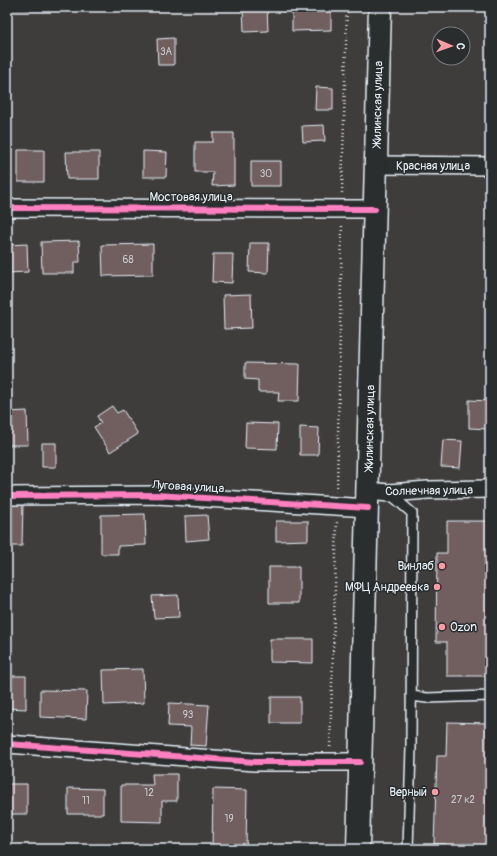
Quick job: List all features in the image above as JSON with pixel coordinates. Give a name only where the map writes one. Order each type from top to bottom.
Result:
[{"type":"main road","name":"Жилинская улица","points":[[358,849],[360,762],[375,497],[375,209],[380,7]]},
{"type":"street","name":"Красная улица","points":[[377,165],[490,166]]},
{"type":"street","name":"Мостовая улица","points":[[7,208],[375,209]]},
{"type":"street","name":"Солнечная улица","points":[[375,497],[428,490],[490,489]]},
{"type":"street","name":"Луговая улица","points":[[7,496],[156,495],[337,506],[375,497]]},
{"type":"street","points":[[7,744],[255,762],[360,762]]},
{"type":"lane","points":[[375,497],[412,513],[408,849]]},
{"type":"lane","points":[[411,696],[427,698],[490,696]]},
{"type":"path","points":[[329,761],[337,506],[346,7]]},
{"type":"building","points":[[7,7],[52,7],[52,10],[7,9]]},
{"type":"building","points":[[243,7],[267,7],[268,31],[244,32]]},
{"type":"building","points":[[281,7],[331,7],[331,30],[292,31],[292,11],[281,11]]},
{"type":"building","points":[[174,38],[174,65],[158,65],[157,39]]},
{"type":"building","points":[[316,87],[333,88],[333,110],[315,110]]},
{"type":"building","points":[[324,125],[325,141],[303,142],[302,126]]},
{"type":"building","points":[[213,133],[234,133],[234,185],[212,186],[213,172],[195,172],[195,142],[213,142]]},
{"type":"building","points":[[18,150],[44,150],[44,182],[18,182]]},
{"type":"building","points":[[143,151],[167,152],[166,177],[143,177]]},
{"type":"building","points":[[66,152],[99,152],[99,179],[67,179]]},
{"type":"building","points":[[251,161],[281,161],[281,186],[251,186]]},
{"type":"building","points":[[79,241],[80,262],[74,262],[74,273],[42,273],[41,242]]},
{"type":"building","points":[[250,243],[269,243],[268,273],[249,272]]},
{"type":"building","points":[[27,244],[28,272],[7,273],[7,245]]},
{"type":"building","points":[[153,244],[153,275],[103,276],[102,245]]},
{"type":"building","points":[[213,254],[233,254],[232,283],[212,282]]},
{"type":"building","points":[[251,294],[252,328],[224,329],[223,295]]},
{"type":"building","points":[[245,363],[300,364],[299,401],[278,401],[279,392],[258,392],[258,380],[245,379]]},
{"type":"building","points":[[469,400],[490,401],[490,429],[469,428]]},
{"type":"building","points":[[112,406],[117,413],[123,410],[138,434],[110,452],[94,427],[101,423],[97,416]]},
{"type":"building","points":[[27,411],[28,445],[7,445],[7,412]]},
{"type":"building","points":[[246,423],[278,424],[277,449],[245,448]]},
{"type":"building","points":[[300,427],[319,428],[318,455],[300,455]]},
{"type":"building","points":[[443,440],[462,441],[460,468],[441,467]]},
{"type":"building","points":[[42,443],[56,443],[56,467],[42,467]]},
{"type":"building","points":[[8,504],[23,504],[22,546],[7,546]]},
{"type":"building","points":[[145,514],[146,545],[118,546],[118,554],[101,554],[101,515]]},
{"type":"building","points":[[207,515],[209,539],[186,541],[185,516]]},
{"type":"building","points":[[276,521],[308,521],[308,540],[276,541]]},
{"type":"building","points":[[447,521],[490,521],[490,676],[447,676],[447,642],[436,642],[437,553],[447,553]]},
{"type":"building","points":[[269,567],[299,567],[299,603],[269,603]]},
{"type":"building","points":[[178,595],[179,617],[154,618],[152,596]]},
{"type":"building","points":[[270,639],[313,639],[313,663],[270,662]]},
{"type":"building","points":[[143,669],[144,703],[104,705],[103,670]]},
{"type":"building","points":[[7,676],[26,676],[26,709],[7,708]]},
{"type":"building","points":[[40,690],[87,691],[86,719],[40,717]]},
{"type":"building","points":[[271,697],[300,697],[300,723],[271,723]]},
{"type":"building","points":[[169,703],[209,705],[206,746],[190,745],[191,727],[168,726]]},
{"type":"building","points":[[447,722],[490,723],[490,849],[446,849],[446,844],[434,844],[437,756],[446,756]]},
{"type":"building","points":[[152,774],[177,774],[177,801],[162,801],[162,822],[121,821],[121,785],[153,785]]},
{"type":"building","points":[[7,784],[27,784],[27,814],[7,814]]},
{"type":"building","points":[[68,788],[103,789],[103,814],[68,814]]},
{"type":"building","points":[[213,789],[247,790],[246,849],[212,849]]},
{"type":"cycle path","points":[[7,208],[375,209]]},
{"type":"cycle path","points":[[7,496],[156,495],[368,508]]},
{"type":"cycle path","points":[[7,744],[255,762],[360,762]]},
{"type":"place","name":"Винлаб","points":[[442,566]]},
{"type":"place","name":"МФЦ Андреевка","points":[[437,587]]},
{"type":"place","name":"Ozon","points":[[442,627]]},
{"type":"place","name":"Верный","points":[[435,792]]}]
